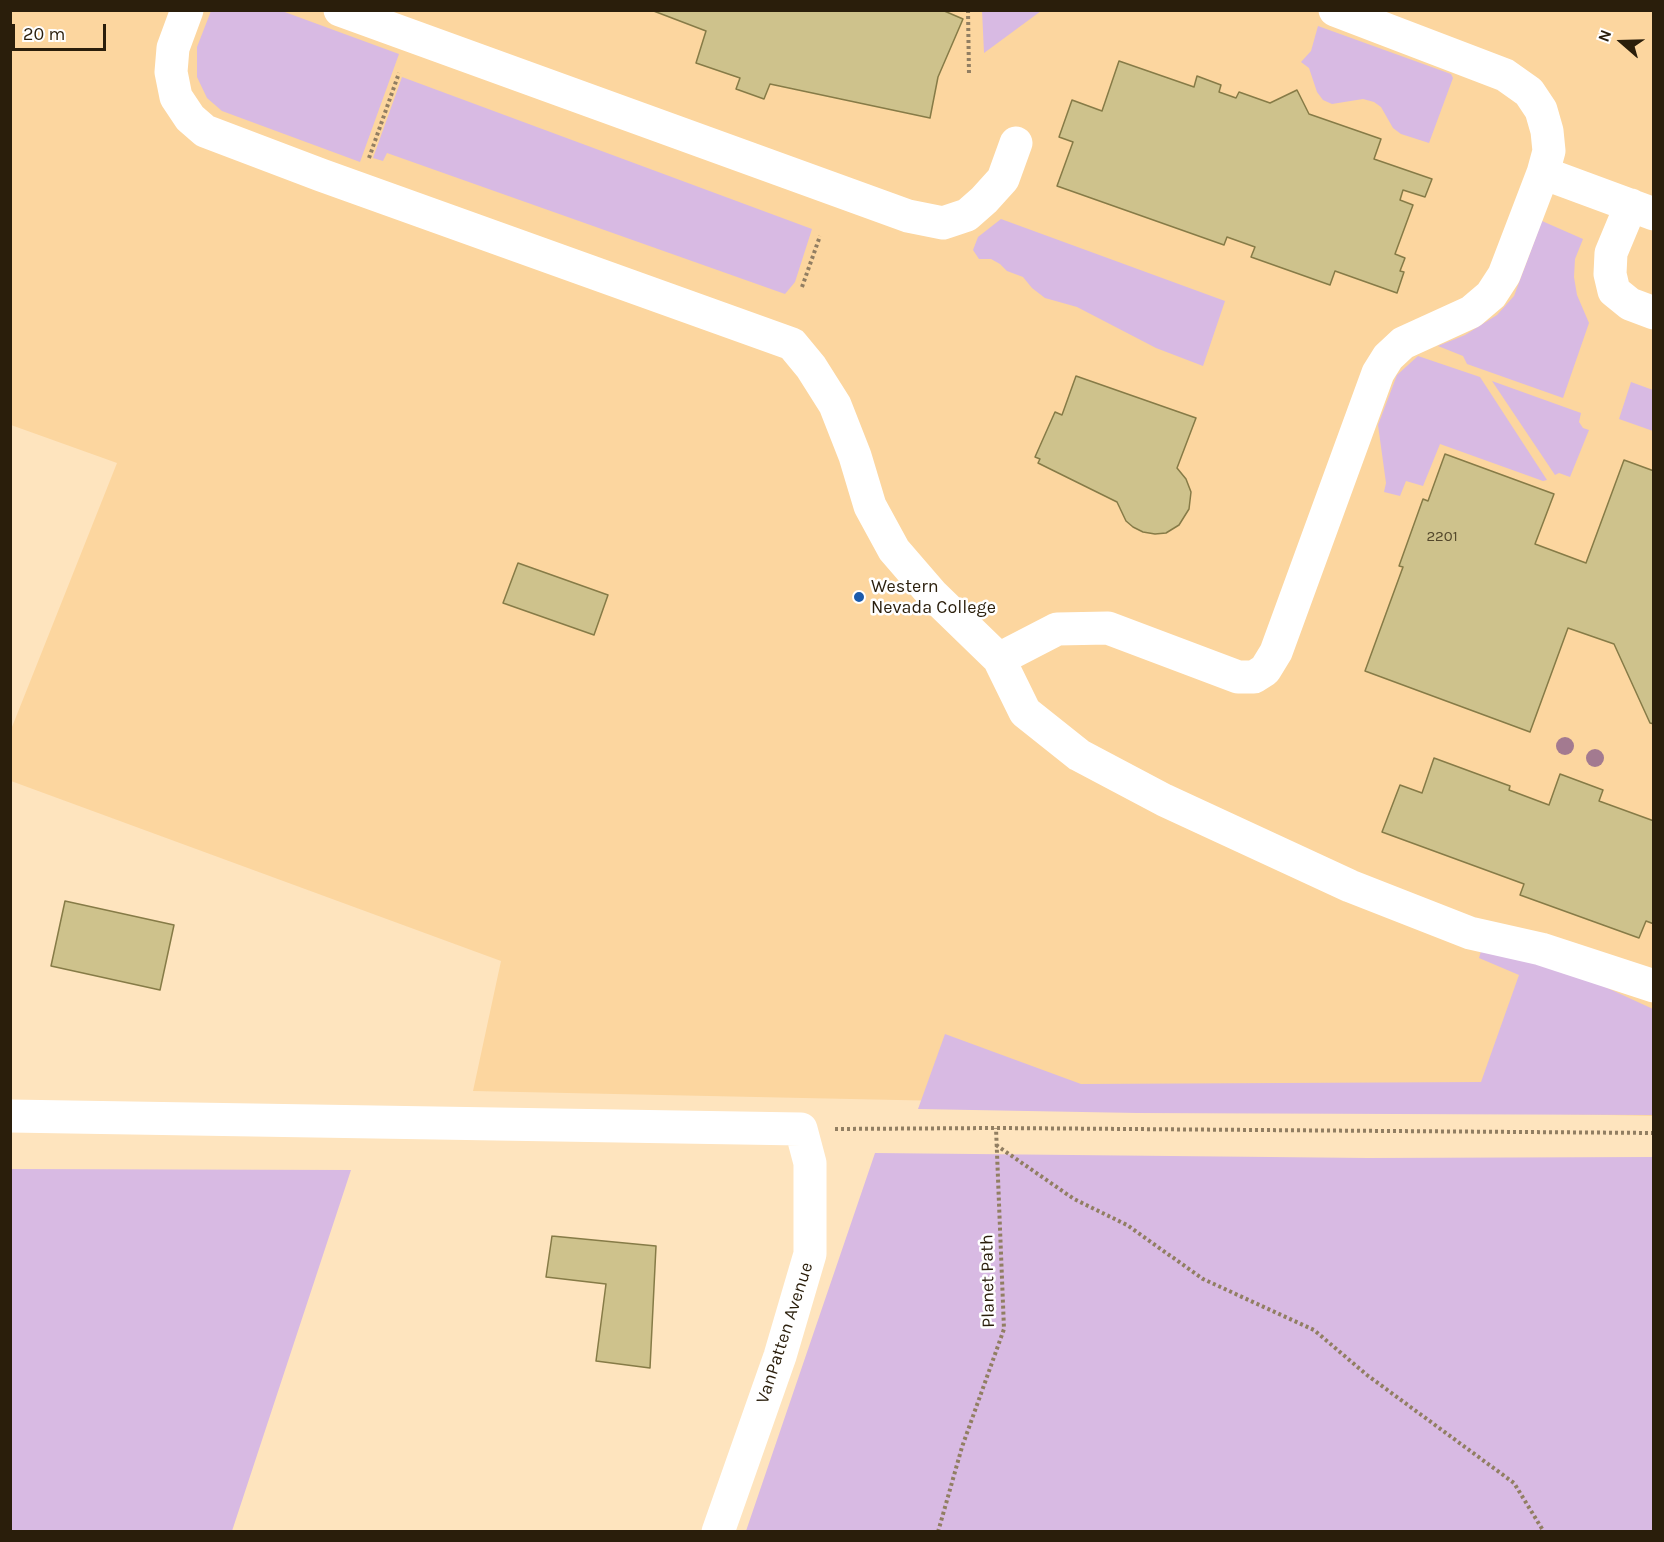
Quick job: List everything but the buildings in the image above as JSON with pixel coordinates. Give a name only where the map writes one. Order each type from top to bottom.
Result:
[{"type":"street","points":[[187,10],[173,48],[171,72],[176,97],[190,118],[205,131],[792,344],[811,367],[836,405],[870,506],[894,550],[932,594],[999,659],[1026,712],[1079,755],[1164,800],[1350,886],[1470,933],[1540,949],[1653,986]]},
{"type":"street","points":[[340,10],[908,216],[943,223],[967,215],[984,200],[1003,179],[1016,143]]},
{"type":"street","points":[[999,659],[1057,629],[1108,628],[1238,677],[1254,677],[1265,670],[1276,652],[1378,373],[1403,343],[1471,312],[1491,296],[1504,275],[1543,173],[1549,151],[1547,131],[1541,110],[1529,92],[1506,75],[1335,10]]},
{"type":"street","points":[[1543,173],[1642,209],[1611,254],[1610,274],[1614,291],[1630,304],[1653,313]]},
{"type":"street","points":[[10,1116],[801,1129]]},
{"type":"street","name":"VanPatten Avenue","points":[[718,1532],[780,1356],[810,1254],[810,1163],[801,1129]]},
{"type":"path","points":[[968,10],[969,75]]},
{"type":"path","points":[[368,159],[399,73]]},
{"type":"path","points":[[801,287],[820,236]]},
{"type":"path","points":[[801,1129],[996,1128],[1653,1133]]},
{"type":"path","name":"Planet Path","points":[[938,1532],[962,1447],[1004,1329],[996,1128]]},
{"type":"path","points":[[996,1145],[1074,1200],[1127,1225],[1203,1279],[1314,1330],[1367,1375],[1514,1483],[1544,1532]]},
{"type":"shaded area","points":[[982,10],[1041,10],[1041,11],[984,53]]},
{"type":"shaded area","name":"Western Nevada College","points":[[11,11],[1653,11],[1653,1116],[473,1091],[501,961],[11,781],[10,732],[117,463],[11,425]]},
{"type":"shaded area","points":[[211,11],[282,11],[399,54],[360,162],[222,111],[207,98],[197,77],[197,47]]},
{"type":"shaded area","points":[[1318,26],[1451,74],[1453,78],[1429,143],[1401,134],[1393,128],[1381,107],[1374,102],[1363,99],[1332,104],[1323,100],[1317,92],[1309,68],[1301,62],[1311,51]]},
{"type":"shaded area","points":[[402,77],[812,229],[795,282],[785,294],[387,153],[383,161],[373,158]]},
{"type":"shaded area","points":[[1001,219],[1225,301],[1203,366],[1156,348],[1077,307],[1045,298],[1023,277],[1007,271],[991,259],[979,259],[973,250],[978,237]]},
{"type":"shaded area","points":[[1542,221],[1583,239],[1575,259],[1574,277],[1577,295],[1589,323],[1563,398],[1467,364],[1463,356],[1438,346],[1465,335],[1497,315],[1514,296]]},
{"type":"shaded area","points":[[1418,356],[1480,377],[1547,480],[1543,481],[1440,444],[1423,486],[1406,481],[1400,496],[1384,492],[1386,483],[1378,425],[1397,375]]},
{"type":"shaded area","points":[[1492,381],[1581,413],[1579,422],[1583,428],[1589,430],[1570,477],[1559,473],[1555,475]]},
{"type":"shaded area","points":[[1631,382],[1653,390],[1653,431],[1619,419]]},
{"type":"shaded area","points":[[1482,948],[1577,974],[1653,1009],[1653,1115],[1137,1113],[918,1109],[945,1034],[1081,1084],[1481,1082],[1519,975],[1479,958]]},
{"type":"shaded area","points":[[875,1153],[1368,1158],[1653,1157],[1653,1531],[746,1531]]},
{"type":"shaded area","points":[[11,1169],[351,1170],[232,1531],[11,1531]]},
{"type":"place","name":"Western Nevada College","points":[[859,597]]}]
